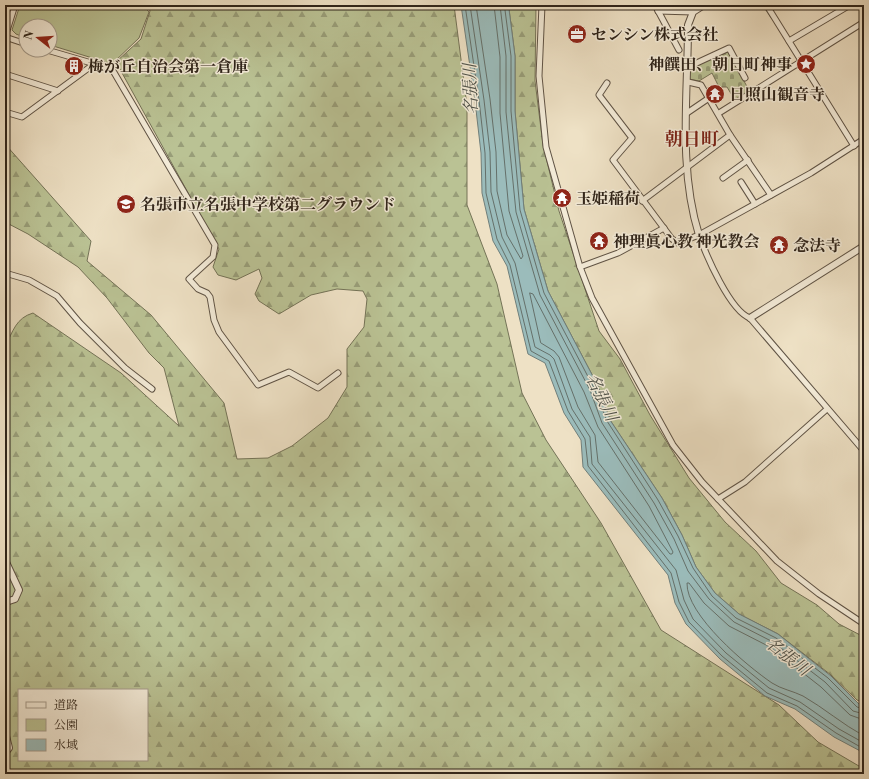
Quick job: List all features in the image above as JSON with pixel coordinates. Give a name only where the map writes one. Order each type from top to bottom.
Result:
[{"type":"street","points":[[15,5],[5,37],[18,41]]},
{"type":"street","points":[[542,5],[538,76],[545,138],[551,167],[580,267],[592,298],[673,445],[697,477],[777,561],[819,594],[864,624]]},
{"type":"street","points":[[655,5],[679,50]]},
{"type":"street","points":[[658,11],[693,12],[704,5]]},
{"type":"street","points":[[776,5],[769,9],[854,146]]},
{"type":"street","points":[[789,41],[850,5]]},
{"type":"street","points":[[693,12],[688,26],[686,167],[690,203],[699,235],[710,262],[727,294],[744,316],[750,318],[864,451]]},
{"type":"street","points":[[718,113],[864,22]]},
{"type":"street","points":[[688,67],[729,48],[745,78]]},
{"type":"street","points":[[58,53],[112,69],[215,245],[213,257],[189,279],[198,289],[207,293],[210,297],[214,320],[218,332],[258,385],[289,372],[318,388],[338,373]]},
{"type":"street","points":[[5,112],[22,117],[94,64]]},
{"type":"street","points":[[5,74],[58,90]]},
{"type":"street","points":[[688,82],[701,85],[730,135],[771,194]]},
{"type":"street","points":[[607,83],[599,95],[632,138],[613,160],[642,201],[675,242],[678,243],[699,235],[771,194],[812,173],[864,139]]},
{"type":"street","points":[[687,113],[709,98]]},
{"type":"street","points":[[642,201],[730,135]]},
{"type":"street","points":[[723,178],[748,160]]},
{"type":"street","points":[[741,182],[755,204]]},
{"type":"street","points":[[580,267],[618,253],[664,228]]},
{"type":"street","points":[[750,318],[864,246]]},
{"type":"street","points":[[5,273],[29,280],[57,296],[80,323],[125,368],[152,389]]},
{"type":"street","points":[[718,499],[746,482],[827,409]]},
{"type":"street","points":[[5,560],[19,590],[15,599],[9,601],[5,600]]},
{"type":"street","points":[[5,732],[9,748],[5,753]]},
{"type":"green space","points":[[20,5],[143,5],[149,12],[139,38],[112,64],[58,47],[58,18],[18,18],[18,35],[12,30]]},
{"type":"green space","points":[[148,5],[454,5],[467,106],[467,205],[497,284],[522,393],[546,440],[601,523],[661,630],[779,705],[818,742],[864,769],[864,774],[5,774],[5,347],[13,331],[23,318],[33,313],[121,373],[179,426],[164,368],[149,353],[107,298],[78,267],[28,234],[5,222],[5,144],[91,241],[87,261],[151,315],[224,403],[237,459],[268,458],[292,446],[328,418],[347,387],[347,349],[364,327],[367,299],[363,291],[337,289],[311,295],[279,314],[259,301],[255,294],[262,278],[259,269],[236,280],[218,275],[213,267],[219,249],[116,62],[141,39],[150,11]]},
{"type":"green space","points":[[510,5],[536,5],[535,81],[543,145],[559,211],[599,331],[620,359],[650,415],[689,478],[725,522],[756,551],[781,583],[817,605],[839,624],[864,637],[864,703],[857,700],[831,675],[778,634],[739,614],[715,593],[696,567],[682,535],[662,498],[610,420],[598,386],[548,291],[524,209],[515,111],[515,56],[509,9]]},
{"type":"green space","points":[[728,52],[750,92],[737,99],[733,97],[727,87],[719,87],[712,73],[699,81],[689,79],[690,68]]},
{"type":"water","name":"名張川","points":[[461,5],[510,5],[509,9],[515,56],[515,111],[524,209],[548,291],[598,386],[610,420],[662,498],[682,535],[696,567],[715,593],[739,614],[778,634],[831,676],[859,704],[864,705],[864,753],[834,737],[795,709],[765,696],[720,659],[686,624],[675,603],[668,575],[583,467],[581,440],[564,413],[545,363],[528,354],[507,266],[493,241],[482,193],[481,153]]},
{"type":"waterway","points":[[763,5],[771,17]]},
{"type":"place","name":"センシン株式会社","points":[[577,34]]},
{"type":"place","name":"神饌田、朝日町神事","points":[[806,64]]},
{"type":"place","name":"梅が丘自治会第一倉庫","points":[[74,66]]},
{"type":"place","name":"日照山観音寺","points":[[715,94]]},
{"type":"place","name":"玉姫稲荷","points":[[562,198]]},
{"type":"place","name":"名張市立名張中学校第二グラウンド","points":[[126,204]]},
{"type":"place","name":"神理眞心教 神光教会","points":[[599,241]]},
{"type":"place","name":"念法寺","points":[[779,245]]},
{"type":"district","name":"朝日町","points":[[692,139]]}]
